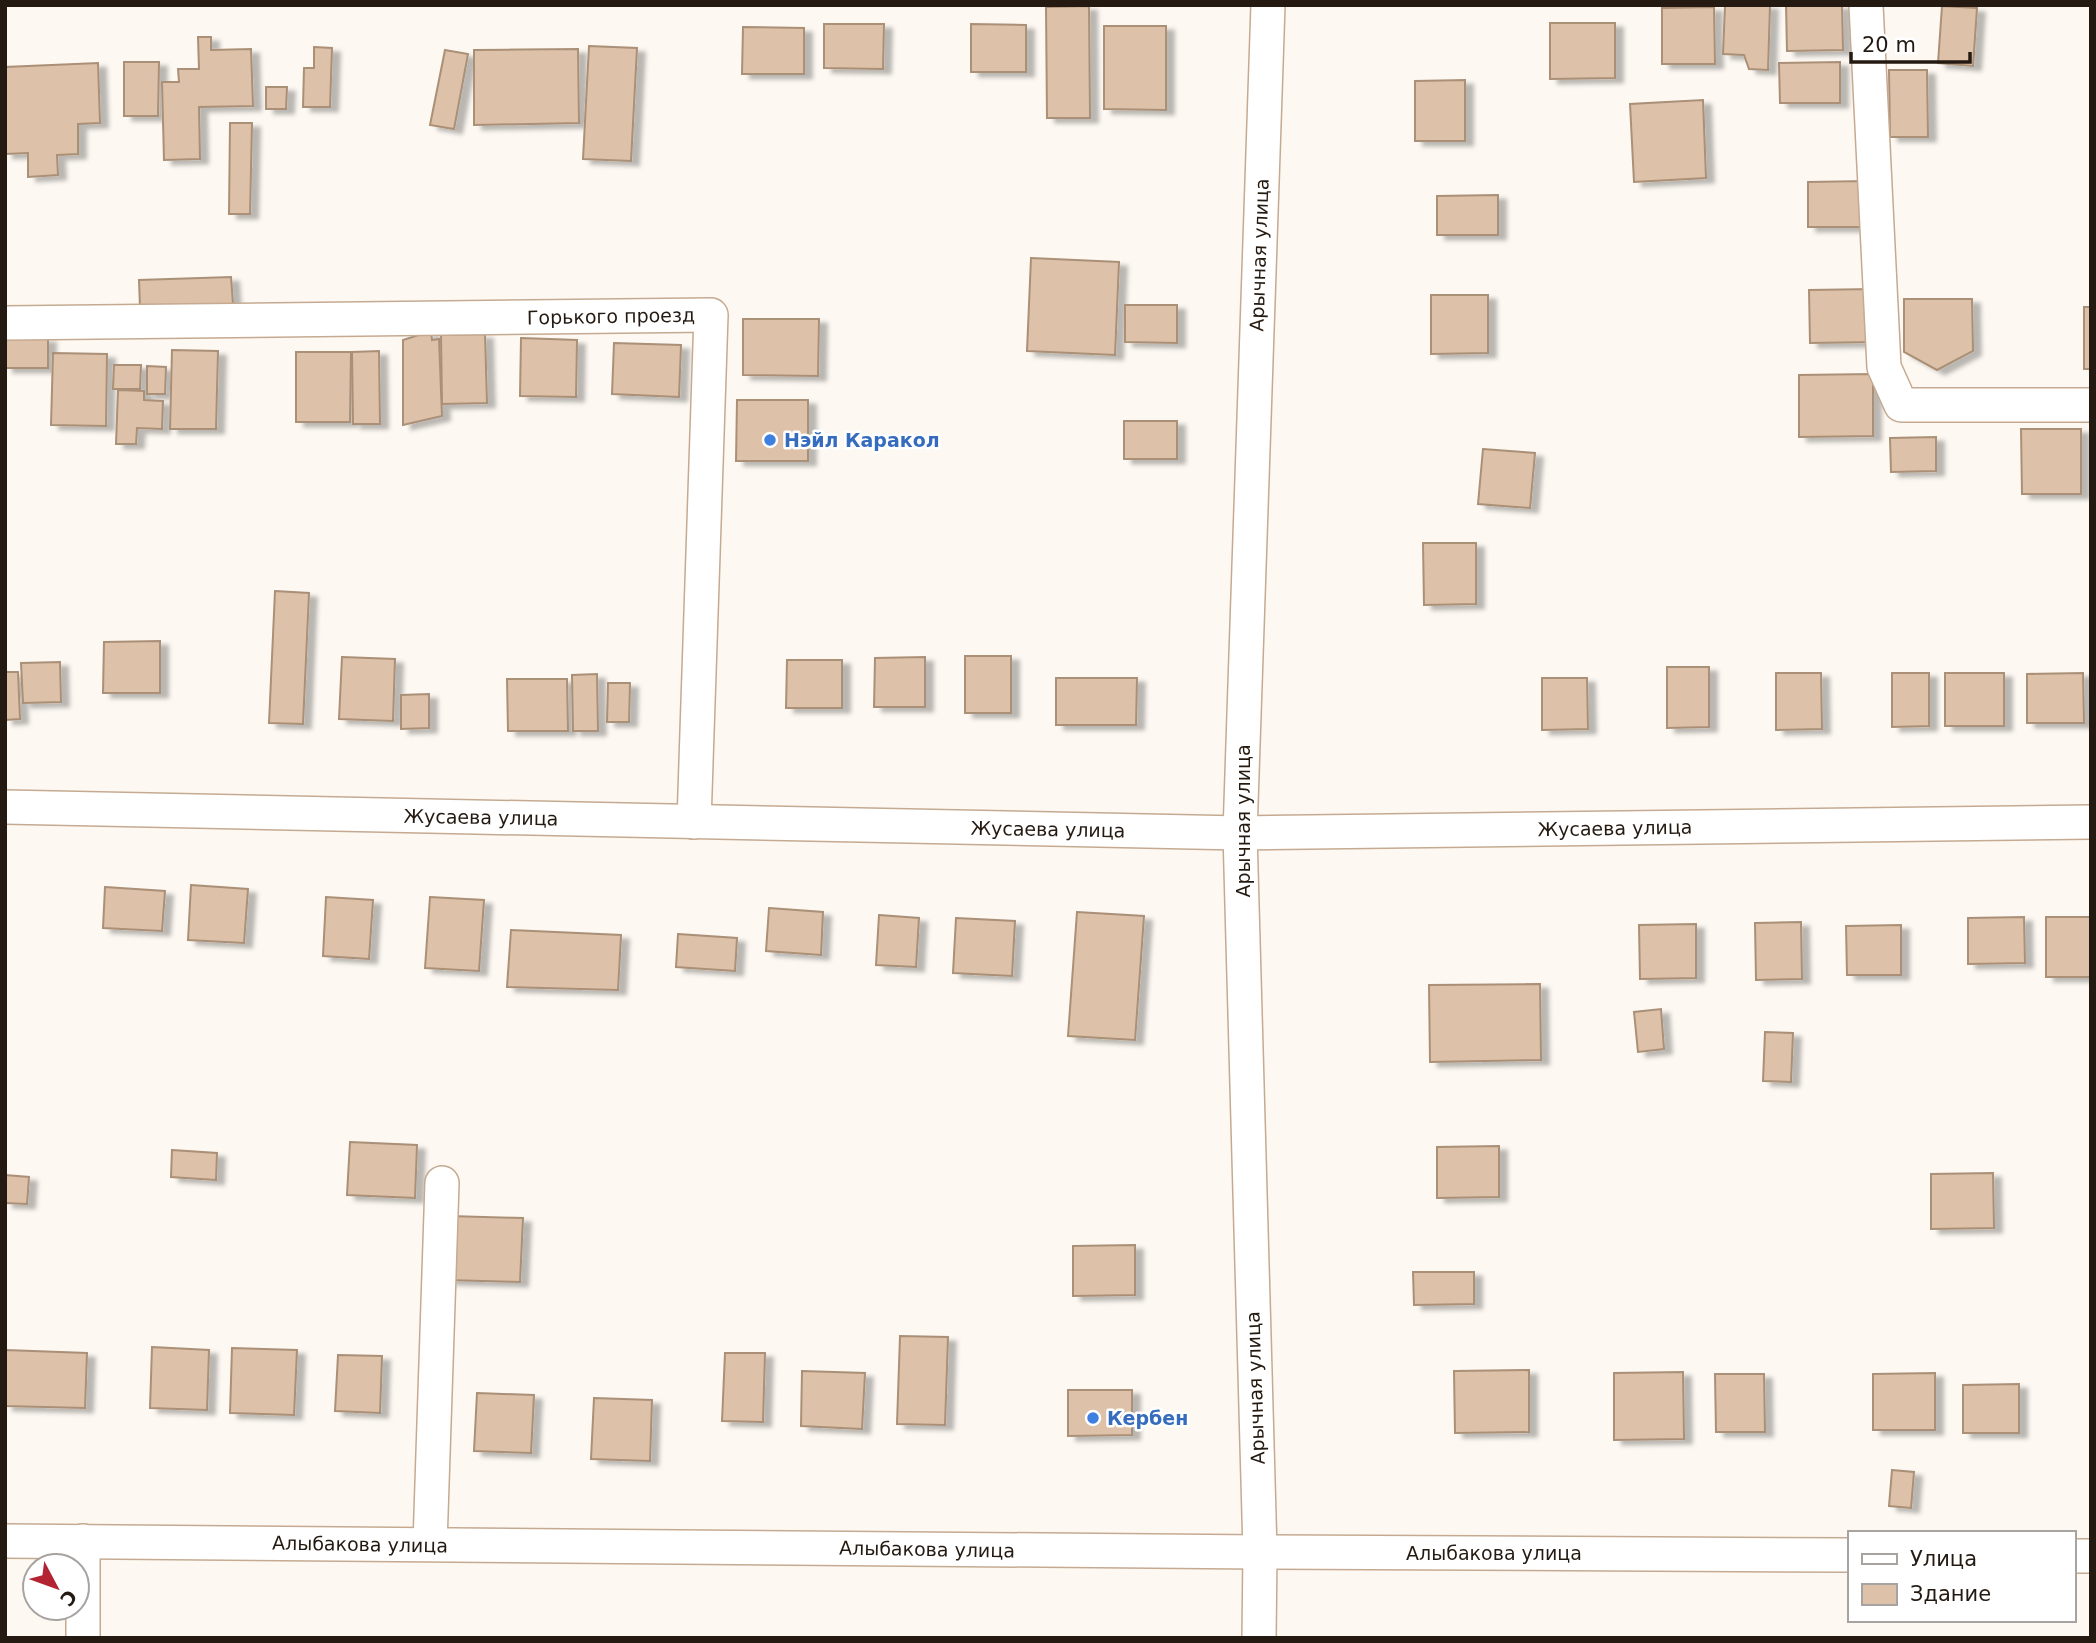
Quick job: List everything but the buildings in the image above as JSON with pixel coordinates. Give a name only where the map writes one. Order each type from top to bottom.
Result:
[{"type":"street","name":"Арычная улица","points":[[1259,1638],[1260,1552],[1240,833],[1268,5]]},
{"type":"street","points":[[1866,5],[1884,366],[1901,405],[2091,405]]},
{"type":"street","name":"Горького проезд","points":[[5,323],[711,315],[694,822]]},
{"type":"street","name":"Жусаева улица","points":[[5,807],[1240,833],[2091,821]]},
{"type":"street","points":[[430,1544],[442,1183]]},
{"type":"street","name":"Алыбакова улица","points":[[5,1541],[1848,1555]]},
{"type":"street","points":[[83,1541],[83,1638]]},
{"type":"place","name":"Нэйл Каракол","points":[[770,440]]},
{"type":"place","name":"Кербен","points":[[1093,1418]]}]
